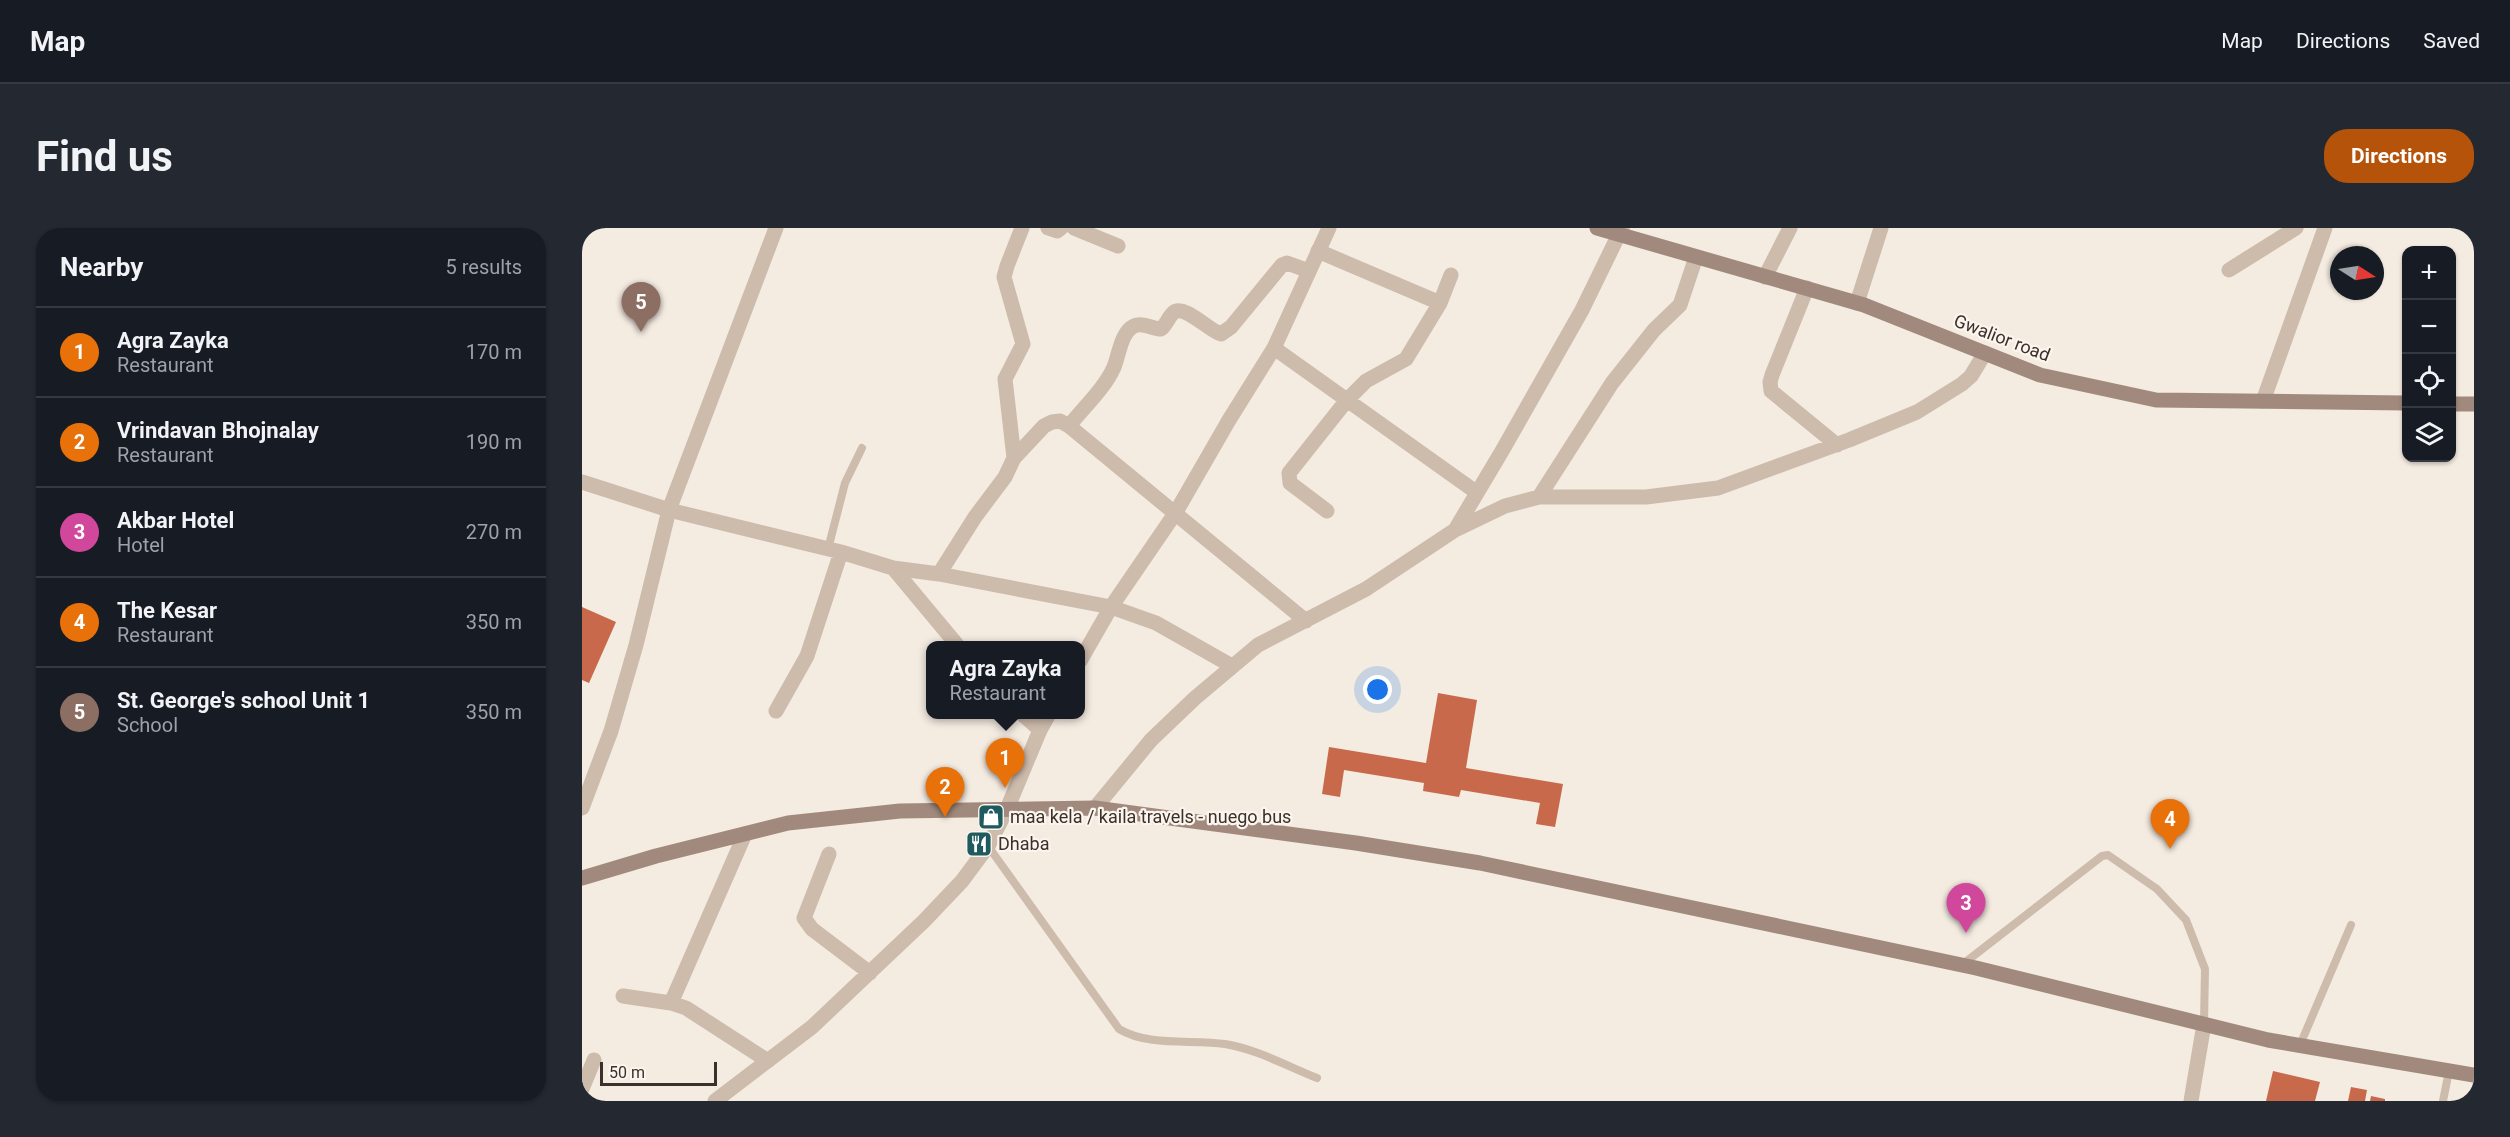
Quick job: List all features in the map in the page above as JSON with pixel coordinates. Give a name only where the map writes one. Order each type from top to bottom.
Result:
[{"type":"main road","name":"Gwalior road","points":[[1597,228],[1620,231],[1696,257],[1857,303],[2040,375],[2156,400],[2402,404]]},
{"type":"main road","points":[[2456,404],[2474,405]]},
{"type":"main road","points":[[582,878],[788,823],[900,811],[1095,808],[1356,843],[1480,863],[1961,965],[2268,1040],[2474,1075]]},
{"type":"street","points":[[582,808],[611,731],[639,634],[669,510],[776,228]]},
{"type":"street","points":[[1014,458],[1005,379],[1023,344],[1004,277],[1006,266],[1022,228]]},
{"type":"street","points":[[1048,228],[1057,231],[1061,228]]},
{"type":"street","points":[[1074,228],[1118,246]]},
{"type":"street","points":[[1085,652],[1111,607],[1176,512],[1274,348],[1329,228]]},
{"type":"street","points":[[1765,277],[1790,228]]},
{"type":"street","points":[[1857,303],[1881,228]]},
{"type":"street","points":[[2229,270],[2296,228]]},
{"type":"street","points":[[2263,401],[2325,228]]},
{"type":"street","points":[[1455,530],[1577,320],[1620,231]]},
{"type":"street","points":[[1318,251],[1440,303]]},
{"type":"street","points":[[1539,497],[1612,383],[1654,330],[1680,305],[1696,257]]},
{"type":"street","points":[[1069,426],[1105,383],[1127,333],[1133,326],[1140,324],[1161,329],[1173,313],[1179,311],[1191,315],[1213,331],[1221,333],[1231,327],[1282,265],[1287,263],[1309,271]]},
{"type":"street","points":[[1327,511],[1290,483],[1288,477],[1347,400],[1366,381],[1406,359],[1440,303],[1451,275]]},
{"type":"street","points":[[1807,288],[1772,375],[1771,391],[1837,445]]},
{"type":"street","points":[[1274,348],[1476,492]]},
{"type":"street","points":[[1095,808],[1151,740],[1232,666],[1263,642],[1366,589],[1455,530],[1505,506],[1539,497],[1610,499],[1685,494],[1718,488],[1837,445],[1917,412],[1971,376],[1985,353]]},
{"type":"street","points":[[939,574],[975,517],[1005,477],[1014,458],[1044,426],[1060,421],[1176,512],[1306,621]]},
{"type":"street","points":[[582,482],[669,510],[835,550],[893,568],[939,574],[1111,607],[1156,623],[1232,666]]},
{"type":"street","points":[[776,711],[807,657],[835,550]]},
{"type":"street","points":[[893,568],[955,641]]},
{"type":"street","points":[[1028,719],[1040,730]]},
{"type":"street","points":[[724,1099],[812,1027],[924,921],[962,881],[988,846],[1007,809],[1046,719]]},
{"type":"street","points":[[671,1003],[745,834]]},
{"type":"street","points":[[829,854],[804,918],[812,929],[870,973]]},
{"type":"street","points":[[622,996],[671,1003],[696,1014],[768,1061]]},
{"type":"street","points":[[2191,1101],[2204,1024]]},
{"type":"street","points":[[582,1089],[594,1060]]},
{"type":"lane","points":[[835,550],[845,483],[862,448]]},
{"type":"lane","points":[[988,846],[1119,1029],[1135,1035],[1158,1039],[1238,1047],[1317,1078]]},
{"type":"lane","points":[[1961,965],[2103,856],[2108,855],[2157,889],[2186,920],[2205,969],[2204,1024]]},
{"type":"lane","points":[[2300,1045],[2350,925]]},
{"type":"lane","points":[[2443,1101],[2449,1069]]},
{"type":"building","points":[[582,607],[616,622],[589,683],[582,680]]},
{"type":"building","points":[[1438,693],[1477,700],[1466,768],[1563,784],[1555,827],[1536,824],[1540,803],[1461,790],[1459,797],[1423,791],[1424,783],[1344,770],[1340,797],[1322,794],[1329,747],[1426,763]]},
{"type":"building","points":[[2273,1071],[2320,1082],[2315,1101],[2266,1101]]},
{"type":"building","points":[[2351,1087],[2367,1090],[2365,1101],[2348,1101]]},
{"type":"building","points":[[2371,1096],[2385,1099],[2385,1101],[2370,1101]]},
{"type":"place","name":"St. George's school Unit 1","points":[[641,332]]},
{"type":"place","name":"Agra Zayka","points":[[1005,788]]},
{"type":"place","name":"Vrindavan Bhojnalay","points":[[945,817]]},
{"type":"place","name":"maa kela / kaila travels - nuego bus","points":[[991,817]]},
{"type":"place","name":"Dhaba","points":[[979,844]]},
{"type":"place","name":"The Kesar","points":[[2170,849]]},
{"type":"place","name":"Akbar Hotel","points":[[1966,933]]}]
